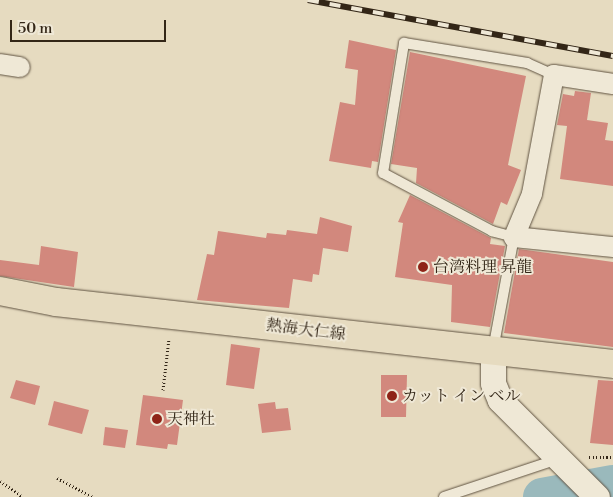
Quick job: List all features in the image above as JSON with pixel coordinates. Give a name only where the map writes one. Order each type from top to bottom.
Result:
[{"type":"main road","name":"熱海大仁線","points":[[0,291],[172,315],[613,364]]},
{"type":"street","points":[[613,84],[554,75],[532,194],[514,237],[613,247]]},
{"type":"street","points":[[493,352],[493,383],[500,400],[568,461],[597,497]]},
{"type":"lane","points":[[493,352],[514,237],[492,231],[383,173],[404,43],[527,63],[554,75]]},
{"type":"lane","points":[[444,497],[568,461]]},
{"type":"path","points":[[163,390],[172,315]]},
{"type":"path","points":[[568,461],[613,457]]},
{"type":"path","points":[[57,478],[93,497]]},
{"type":"path","points":[[0,481],[23,497]]},
{"type":"building","points":[[349,40],[396,50],[378,162],[372,161],[371,168],[329,161],[340,102],[355,105],[358,70],[345,68]]},
{"type":"building","points":[[410,52],[526,76],[508,165],[521,170],[507,205],[501,202],[493,224],[416,183],[417,168],[391,164]]},
{"type":"building","points":[[575,91],[591,93],[587,120],[608,123],[605,140],[613,141],[613,186],[560,179],[567,126],[557,125],[563,94],[574,96]]},
{"type":"building","points":[[410,195],[491,238],[490,244],[505,246],[490,327],[451,322],[452,285],[395,277],[403,223],[398,222]]},
{"type":"building","points":[[320,217],[352,226],[348,252],[323,248],[319,275],[313,274],[312,282],[293,279],[289,308],[197,300],[207,254],[214,255],[218,231],[266,238],[267,233],[286,235],[287,230],[317,234]]},
{"type":"building","points":[[41,246],[78,252],[74,287],[0,276],[0,260],[39,265]]},
{"type":"building","points":[[519,249],[613,262],[613,347],[504,333]]},
{"type":"building","points":[[231,344],[260,348],[254,389],[226,385]]},
{"type":"building","points":[[381,375],[407,375],[406,417],[381,417]]},
{"type":"building","points":[[16,380],[40,386],[35,405],[10,398]]},
{"type":"building","points":[[598,380],[613,381],[613,445],[590,443]]},
{"type":"building","points":[[143,395],[183,400],[177,445],[168,444],[167,449],[136,445]]},
{"type":"building","points":[[54,401],[89,410],[82,434],[48,425]]},
{"type":"building","points":[[275,402],[276,409],[288,408],[291,430],[262,433],[258,404]]},
{"type":"building","points":[[105,427],[128,430],[125,448],[103,445]]},
{"type":"waterway","points":[[542,497],[613,484]]},
{"type":"railway","points":[[308,0],[613,56]]},
{"type":"place","name":"台湾料理 昇龍","points":[[423,267]]},
{"type":"place","name":"カット イン ベル","points":[[392,396]]},
{"type":"place","name":"天神社","points":[[157,419]]}]
